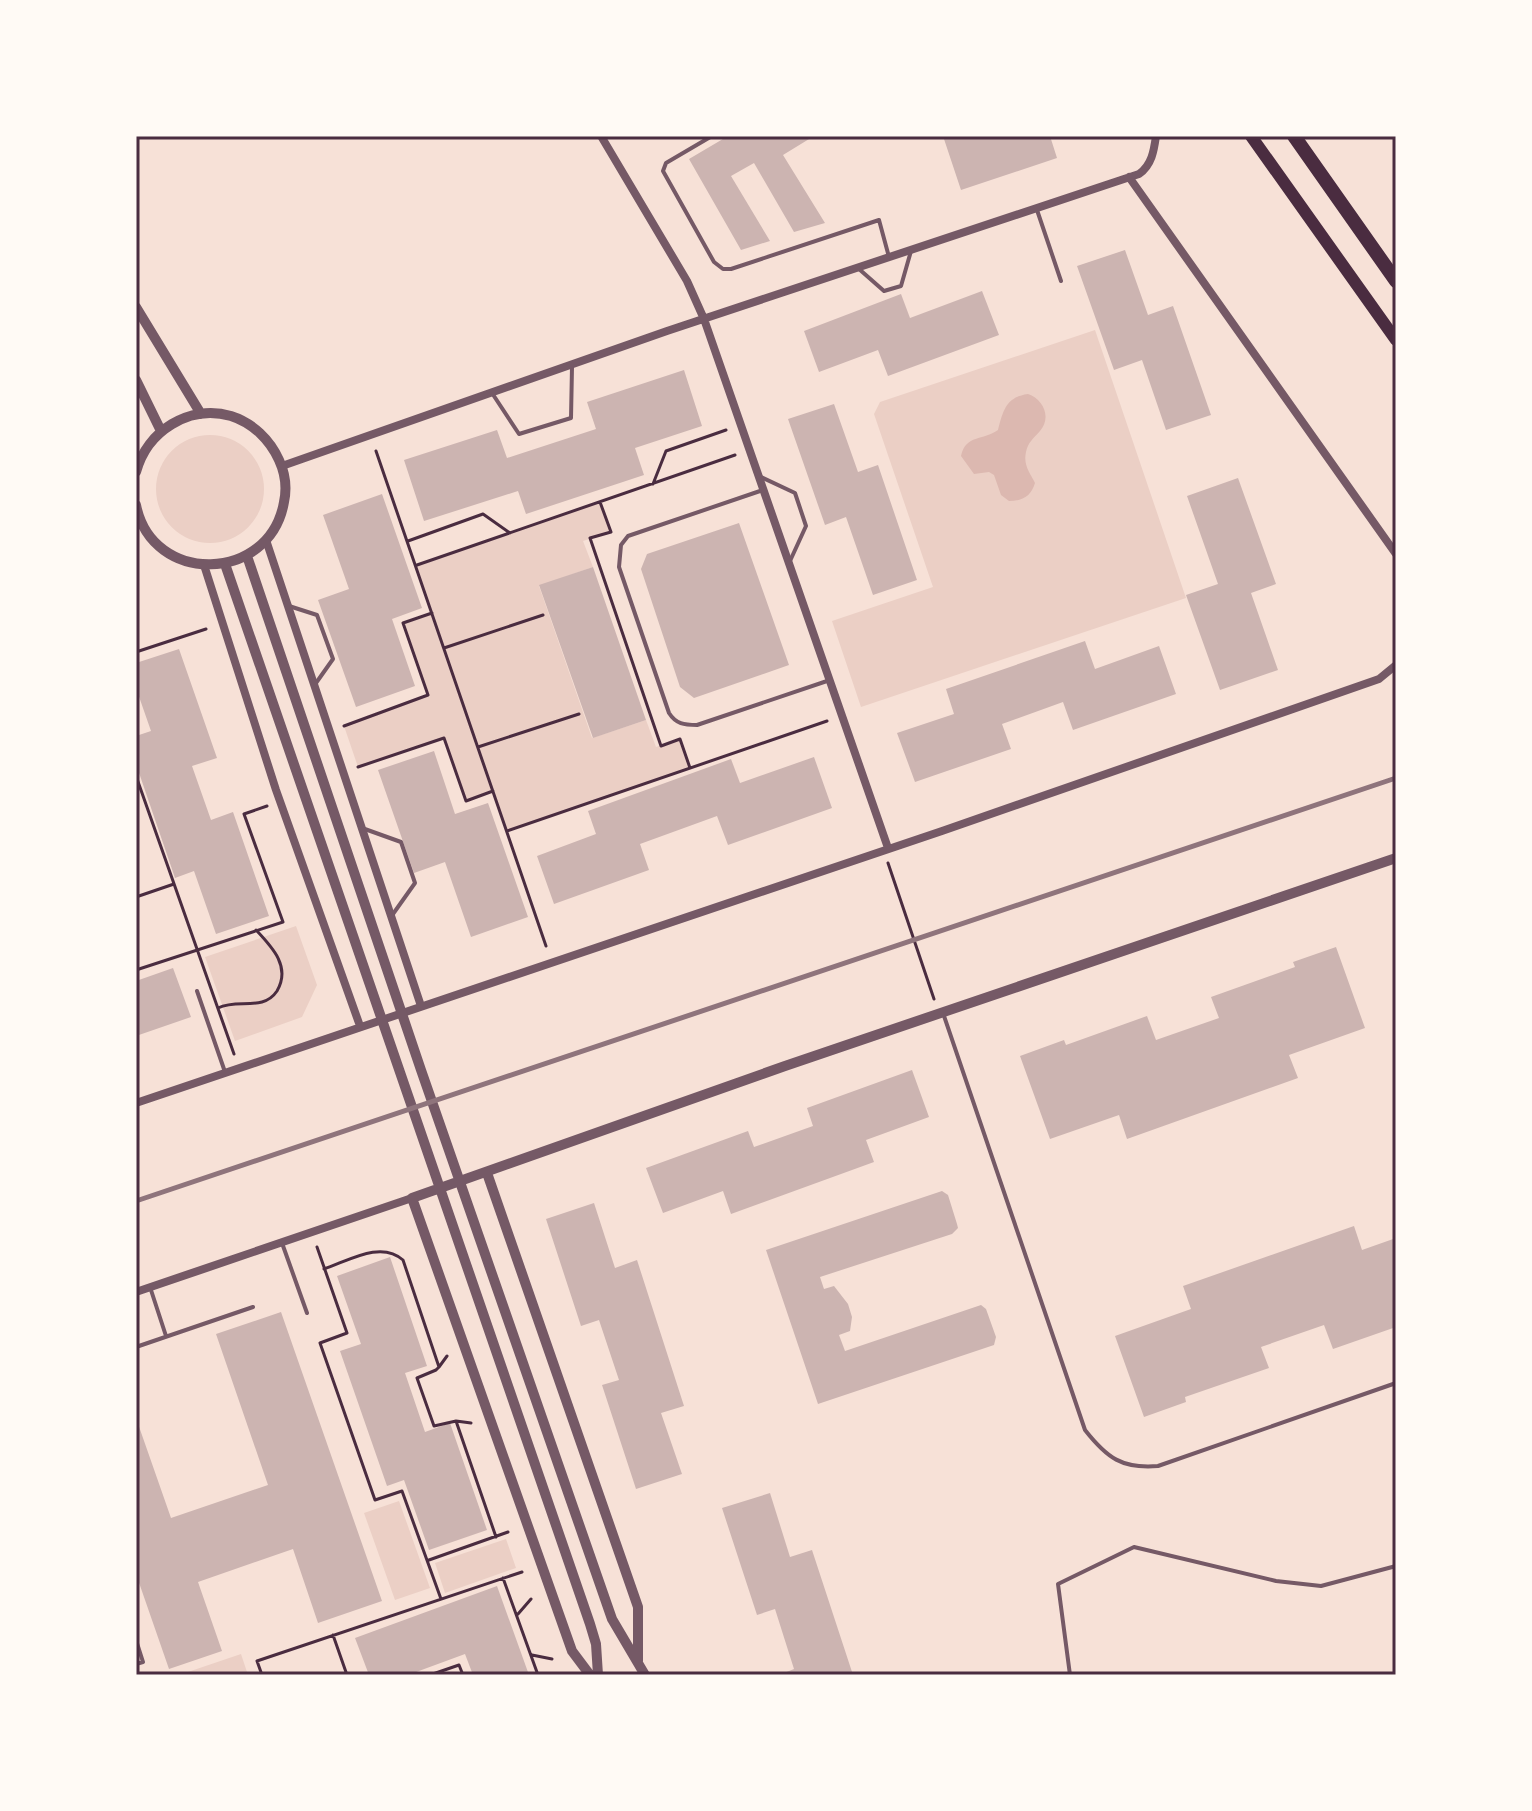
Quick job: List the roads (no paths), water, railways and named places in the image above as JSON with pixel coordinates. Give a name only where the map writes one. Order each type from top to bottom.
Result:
[{"type":"highway","points":[[1294,136],[1396,281]]},
{"type":"main road","points":[[1251,136],[1396,340]]},
{"type":"street","points":[[601,136],[687,281],[704,319],[888,848]]},
{"type":"street","points":[[282,466],[572,363],[1129,177],[1146,169],[1156,136]]},
{"type":"street","points":[[1129,177],[1396,554]]},
{"type":"street","points":[[136,307],[201,414]]},
{"type":"street","points":[[136,380],[161,431]]},
{"type":"street","points":[[136,472],[143,454],[161,431],[187,417],[216,413],[245,422],[268,440],[282,466],[285,496],[278,524],[266,540],[247,556],[225,564],[189,562],[163,548],[143,526],[136,510]]},
{"type":"street","points":[[266,540],[421,1006]]},
{"type":"street","points":[[247,556],[612,1619],[645,1675]]},
{"type":"street","points":[[225,564],[596,1644],[598,1675]]},
{"type":"street","points":[[204,565],[276,790],[360,1026]]},
{"type":"street","points":[[136,1103],[1379,679],[1396,665]]},
{"type":"street","points":[[136,1292],[1396,858]]},
{"type":"street","points":[[487,1173],[638,1607],[638,1663]]},
{"type":"street","points":[[412,1198],[571,1650],[590,1675]]},
{"type":"lane","points":[[712,136],[666,163],[663,171],[714,262],[723,269],[879,220],[889,257]]},
{"type":"lane","points":[[1037,208],[1061,281]]},
{"type":"lane","points":[[857,268],[884,291],[901,286],[912,249]]},
{"type":"lane","points":[[490,391],[519,434],[571,418],[572,363]]},
{"type":"lane","points":[[758,476],[795,493],[806,526],[789,563]]},
{"type":"lane","points":[[763,490],[628,536],[621,545],[619,567],[669,713],[681,724],[697,725],[830,680]]},
{"type":"lane","points":[[289,606],[317,615],[333,659],[315,685]]},
{"type":"lane","points":[[362,828],[401,842],[415,883],[392,916]]},
{"type":"lane","points":[[197,991],[225,1072]]},
{"type":"lane","points":[[943,1013],[1080,1418],[1102,1453],[1141,1467],[1158,1466],[1396,1383]]},
{"type":"lane","points":[[282,1243],[307,1313]]},
{"type":"lane","points":[[150,1287],[166,1336]]},
{"type":"lane","points":[[136,1347],[253,1307]]},
{"type":"lane","points":[[1070,1675],[1058,1584],[1134,1547],[1276,1581],[1321,1586],[1396,1566]]},
{"type":"lane","points":[[136,1640],[143,1662],[136,1664]]},
{"type":"railway","points":[[136,1201],[1396,778]]}]
